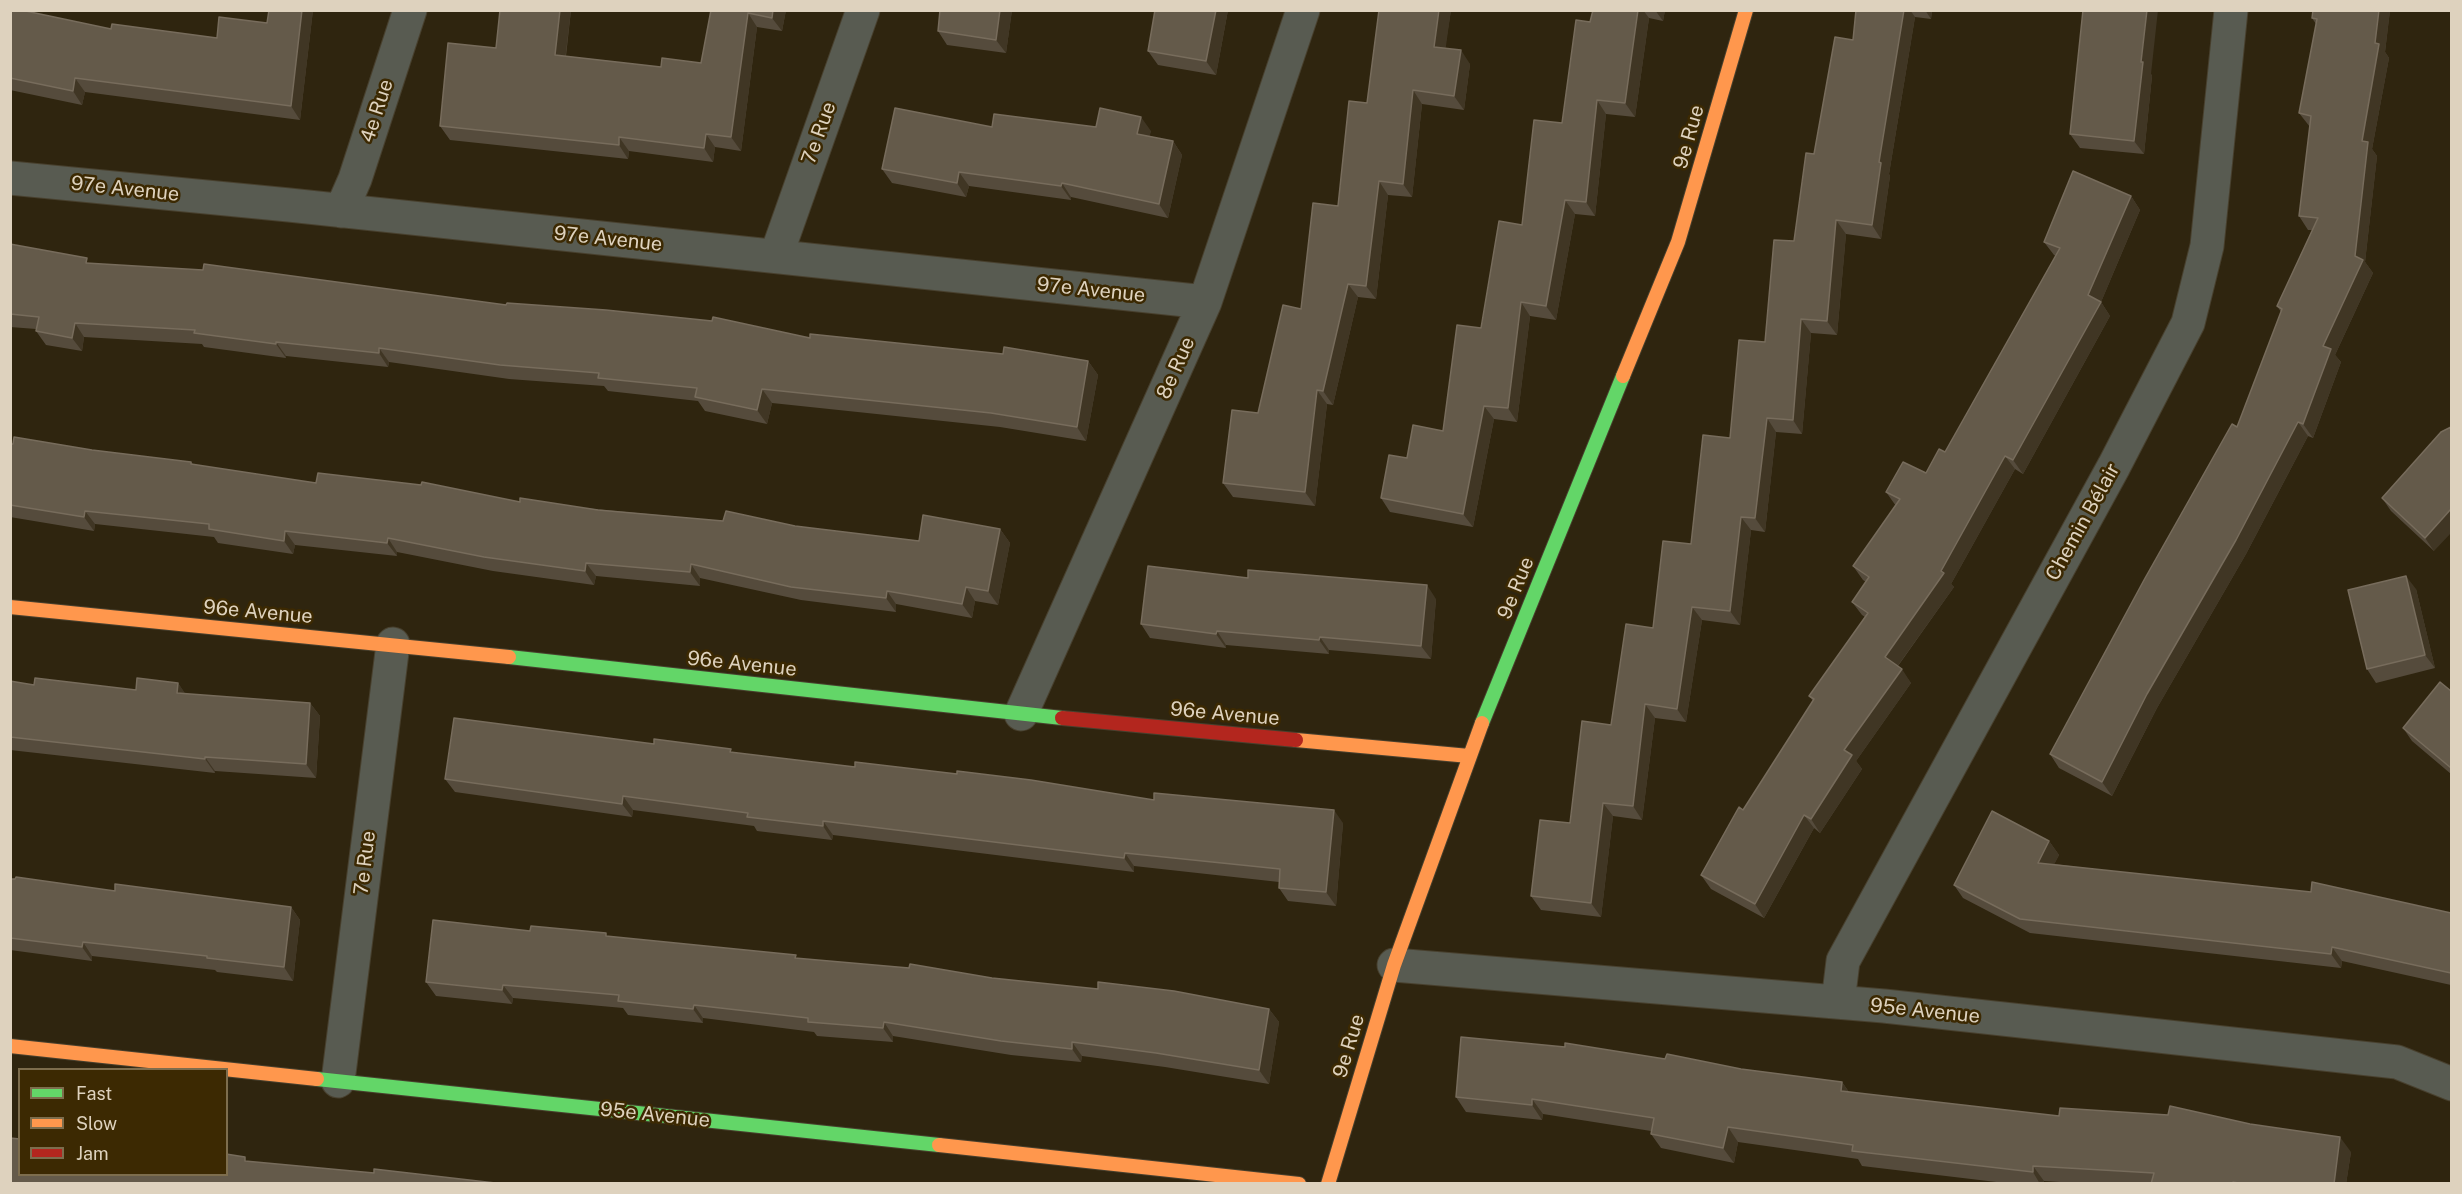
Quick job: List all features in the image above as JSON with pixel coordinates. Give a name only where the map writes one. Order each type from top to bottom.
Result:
[{"type":"street","name":"4e Rue","points":[[341,211],[355,179],[410,10]]},
{"type":"street","name":"7e Rue","points":[[776,256],[863,10]]},
{"type":"street","name":"8e Rue","points":[[1021,714],[1205,302],[1303,10]]},
{"type":"street","name":"9e Rue","points":[[1328,1184],[1394,965],[1468,756],[1678,242],[1746,10]]},
{"type":"street","name":"Chemin Bélair","points":[[1838,1002],[1844,962],[2114,466],[2188,323],[2207,246],[2231,10]]},
{"type":"street","name":"97e Avenue","points":[[10,178],[1205,302]]},
{"type":"street","name":"96e Avenue","points":[[10,607],[393,645],[1021,714],[1468,756]]},
{"type":"street","name":"7e Rue","points":[[338,1081],[393,645]]},
{"type":"street","name":"95e Avenue","points":[[1394,965],[1838,1002],[2397,1062],[2451,1084]]},
{"type":"street","name":"95e Avenue","points":[[10,1046],[216,1068]]},
{"type":"street","name":"95e Avenue","points":[[228,1069],[1299,1184]]},
{"type":"building","points":[[12,10],[111,29],[112,24],[217,38],[219,17],[267,23],[269,10],[302,10],[291,106],[75,78],[73,91],[10,78],[10,16]]},
{"type":"building","points":[[500,10],[560,10],[555,55],[661,67],[662,58],[701,63],[711,10],[773,10],[772,18],[748,13],[731,137],[706,134],[704,148],[619,137],[619,145],[440,126],[448,43],[496,48]]},
{"type":"building","points":[[940,10],[1000,10],[996,40],[938,31]]},
{"type":"building","points":[[1155,10],[1216,10],[1206,61],[1148,51]]},
{"type":"building","points":[[1379,10],[1439,10],[1434,47],[1461,50],[1454,96],[1413,90],[1403,184],[1379,181],[1366,286],[1348,284],[1323,391],[1317,390],[1305,492],[1223,483],[1232,410],[1258,413],[1283,305],[1301,309],[1313,203],[1338,206],[1349,101],[1367,103]]},
{"type":"building","points":[[1593,10],[1638,10],[1625,103],[1597,100],[1586,202],[1565,200],[1546,306],[1521,302],[1508,408],[1484,406],[1463,514],[1381,498],[1389,455],[1407,458],[1413,425],[1443,431],[1457,325],[1481,328],[1499,221],[1522,225],[1534,120],[1562,123],[1576,20],[1590,22]]},
{"type":"building","points":[[1856,10],[1904,10],[1879,162],[1881,163],[1872,225],[1836,220],[1827,321],[1801,319],[1793,420],[1767,418],[1755,518],[1741,517],[1730,611],[1692,607],[1677,709],[1645,704],[1633,806],[1603,803],[1591,903],[1531,896],[1540,820],[1570,823],[1582,721],[1611,725],[1626,624],[1653,628],[1663,541],[1691,544],[1703,435],[1730,438],[1739,340],[1765,342],[1774,240],[1794,241],[1806,153],[1814,154],[1835,37],[1853,40]]},
{"type":"building","points":[[2083,10],[2147,10],[2134,141],[2070,134]]},
{"type":"building","points":[[2313,10],[2379,10],[2375,43],[2379,44],[2362,141],[2368,142],[2355,256],[2363,260],[2323,346],[2331,349],[2303,424],[2298,422],[2236,540],[2147,694],[2102,782],[2050,754],[2232,424],[2237,427],[2282,309],[2277,306],[2318,218],[2299,216],[2311,116],[2299,113],[2317,19],[2312,18]]},
{"type":"building","points":[[895,108],[992,127],[994,114],[1096,127],[1100,108],[1141,117],[1137,134],[1173,141],[1159,204],[1062,183],[1061,186],[959,172],[957,183],[882,169]]},
{"type":"building","points":[[2073,171],[2131,196],[2088,295],[2101,302],[2013,460],[2005,456],[1941,571],[1944,573],[1885,657],[1902,669],[1844,750],[1852,755],[1811,819],[1804,815],[1755,904],[1701,875],[1739,807],[1743,810],[1814,699],[1809,696],[1868,613],[1852,602],[1869,577],[1853,566],[1900,499],[1886,492],[1903,462],[1926,473],[1939,449],[1945,452],[2060,248],[2044,242]]},
{"type":"building","points":[[10,244],[87,258],[86,263],[203,270],[204,264],[506,305],[507,303],[606,310],[712,321],[713,317],[810,338],[810,334],[1003,354],[1004,347],[1088,361],[1077,427],[991,413],[762,389],[757,410],[695,397],[697,388],[598,378],[599,373],[500,365],[379,348],[379,353],[276,342],[276,344],[194,333],[195,330],[75,323],[72,338],[36,331],[39,317],[10,314]]},
{"type":"building","points":[[2451,427],[2451,509],[2425,538],[2382,498],[2441,432]]},
{"type":"building","points":[[14,437],[92,450],[191,462],[191,464],[316,483],[318,473],[421,485],[422,482],[520,502],[520,498],[598,510],[723,521],[726,511],[795,526],[919,541],[923,515],[1000,529],[988,591],[966,587],[962,604],[887,591],[886,598],[791,587],[691,564],[690,572],[586,563],[585,571],[484,557],[388,538],[387,543],[285,531],[284,541],[209,529],[209,524],[85,511],[84,517],[10,505],[10,444],[13,444]]},
{"type":"building","points":[[1148,566],[1248,578],[1248,570],[1427,585],[1421,646],[1320,637],[1319,640],[1217,631],[1216,634],[1141,624]]},
{"type":"building","points":[[2406,576],[2425,655],[2367,669],[2348,590]]},
{"type":"building","points":[[35,678],[136,690],[137,678],[178,683],[177,693],[310,703],[306,764],[205,757],[205,759],[10,737],[10,681],[34,685]]},
{"type":"building","points":[[2440,682],[2451,691],[2451,768],[2403,728]]},
{"type":"building","points":[[454,718],[654,744],[654,739],[731,749],[730,752],[855,767],[855,762],[957,774],[957,771],[1031,780],[1154,800],[1154,793],[1334,810],[1326,892],[1279,888],[1280,869],[1125,853],[1124,858],[823,821],[823,826],[747,817],[748,813],[623,796],[622,804],[445,779]]},
{"type":"building","points":[[1992,811],[2049,841],[2038,863],[2311,892],[2312,882],[2451,913],[2451,973],[2332,947],[2331,954],[2020,919],[1954,885]]},
{"type":"building","points":[[16,877],[115,891],[115,884],[291,907],[284,967],[83,942],[82,947],[10,938],[10,879]]},
{"type":"building","points":[[433,920],[530,931],[531,926],[606,933],[606,936],[796,955],[795,958],[909,968],[910,964],[992,978],[1098,989],[1098,982],[1174,991],[1269,1009],[1259,1070],[1072,1042],[1072,1049],[1001,1041],[884,1022],[883,1028],[808,1022],[808,1018],[694,1005],[693,1009],[618,1001],[619,995],[503,985],[502,990],[426,982]]},
{"type":"building","points":[[1461,1037],[1565,1047],[1565,1043],[1665,1059],[1667,1054],[1741,1069],[1842,1082],[1841,1091],[2059,1116],[2060,1108],[2168,1115],[2170,1106],[2250,1124],[2340,1137],[2334,1184],[2233,1182],[2233,1184],[2151,1184],[2154,1173],[2033,1166],[2033,1172],[1852,1151],[1853,1145],[1728,1127],[1723,1148],[1651,1134],[1654,1118],[1532,1099],[1532,1105],[1456,1097]]},
{"type":"building","points":[[10,1138],[18,1139],[18,1176],[228,1176],[228,1154],[245,1157],[245,1161],[374,1173],[374,1169],[504,1184],[10,1184]]},
{"type":"traffic: fast","points":[[1482,723],[1623,376]]},
{"type":"traffic: fast","points":[[509,657],[1062,718]]},
{"type":"traffic: fast","points":[[317,1079],[939,1145]]},
{"type":"traffic: slow","points":[[1623,376],[1678,242],[1746,10]]},
{"type":"traffic: slow","points":[[10,607],[509,657]]},
{"type":"traffic: slow","points":[[1328,1184],[1394,965],[1482,723]]},
{"type":"traffic: slow","points":[[1296,740],[1469,756]]},
{"type":"traffic: slow","points":[[10,1046],[215,1068]]},
{"type":"traffic: slow","points":[[228,1069],[317,1079]]},
{"type":"traffic: slow","points":[[939,1145],[1299,1184]]},
{"type":"traffic: jam","points":[[1062,718],[1296,740]]}]
